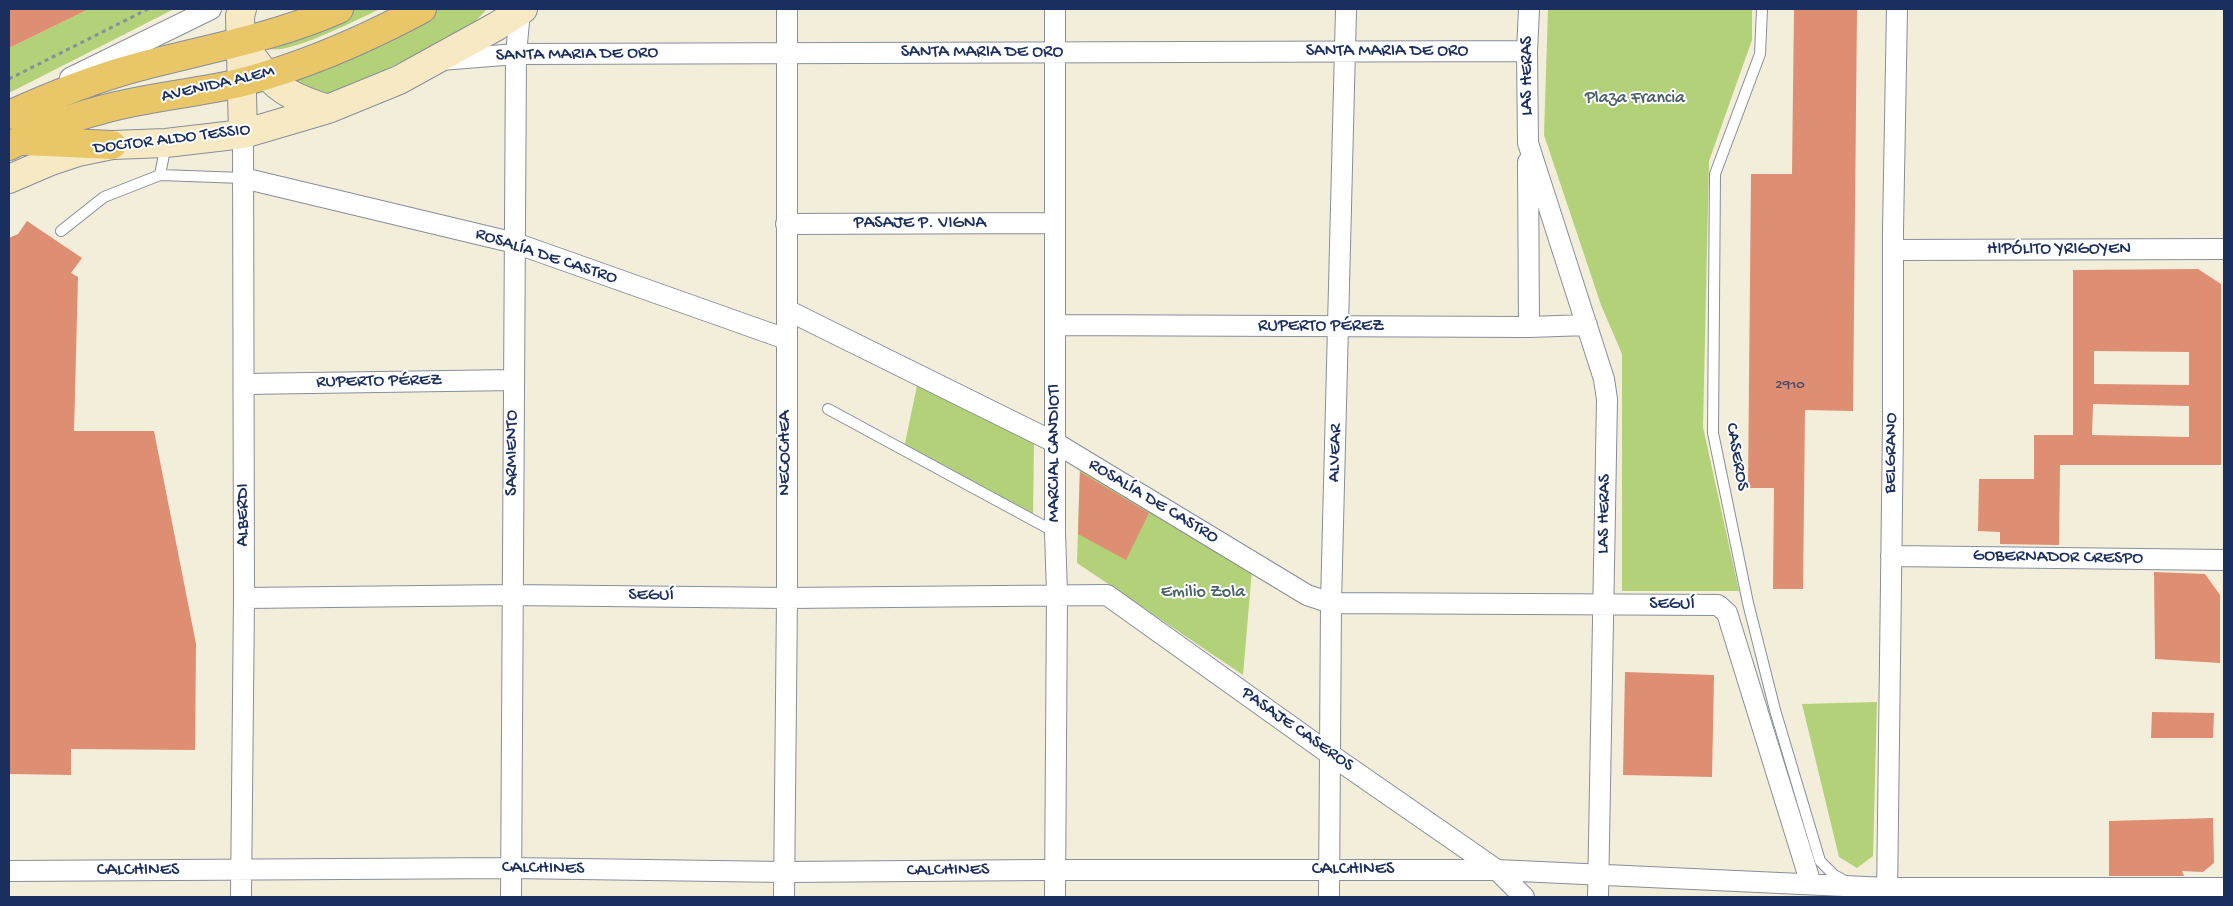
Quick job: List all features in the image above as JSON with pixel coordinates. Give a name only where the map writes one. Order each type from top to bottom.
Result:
[{"type":"highway","name":"AVENIDA ALEM","points":[[12,114],[61,92],[136,68],[242,43],[339,9]]},
{"type":"highway","name":"AVENIDA ALEM","points":[[14,143],[67,120],[99,110],[253,79],[359,39],[422,9]]},
{"type":"highway","points":[[14,143],[112,146]]},
{"type":"main road","points":[[242,9],[240,16],[242,43],[253,79],[243,134]]},
{"type":"main road","name":"DOCTOR ALDO TESSIO","points":[[9,179],[51,161],[112,146],[166,143],[243,134],[328,109],[399,80],[437,60],[521,10]]},
{"type":"main road","points":[[253,79],[275,85],[290,94],[328,109]]},
{"type":"street","points":[[12,114],[58,84],[142,41],[211,9]]},
{"type":"street","name":"NECOCHEA","points":[[784,897],[787,598],[787,9]]},
{"type":"street","name":"MARCIAL CANDIOTI","points":[[1055,9],[1054,442],[1057,594],[1055,897]]},
{"type":"street","name":"ALVEAR","points":[[1329,897],[1331,603],[1340,327],[1346,9]]},
{"type":"street","name":"LAS HERAS","points":[[1529,328],[1527,51],[1530,9]]},
{"type":"street","name":"BELGRANO","points":[[1889,894],[1893,250],[1897,9]]},
{"type":"street","name":"SARMIENTO","points":[[510,897],[516,54],[521,10]]},
{"type":"street","name":"SANTA MARIA DE ORO","points":[[437,60],[516,54],[1527,51]]},
{"type":"street","name":"ALBERDI","points":[[241,897],[244,598],[243,134]]},
{"type":"street","name":"LAS HERAS","points":[[1528,143],[1604,379],[1607,399],[1598,897]]},
{"type":"street","name":"ROSALÍA DE CASTRO","points":[[243,178],[515,243],[786,339]]},
{"type":"street","name":"PASAJE P. VIGNA","points":[[786,224],[1054,223]]},
{"type":"street","name":"HIPÓLITO YRIGOYEN","points":[[1893,250],[2224,249]]},
{"type":"street","name":"ROSALÍA DE CASTRO","points":[[787,310],[1054,442],[1307,595],[1331,603]]},
{"type":"street","name":"RUPERTO PÉREZ","points":[[1055,325],[1529,328],[1587,325]]},
{"type":"street","name":"RUPERTO PÉREZ","points":[[244,384],[514,380]]},
{"type":"street","name":"GOBERNADOR CRESPO","points":[[1891,556],[2224,560]]},
{"type":"street","name":"SEGUÍ","points":[[244,598],[512,595],[787,598],[1057,594]]},
{"type":"street","name":"PASAJE CASEROS","points":[[1057,594],[1107,595],[1330,755],[1497,870],[1524,897]]},
{"type":"street","name":"SEGUÍ","points":[[1331,603],[1718,605],[1727,614],[1811,884]]},
{"type":"street","name":"CALCHINES","points":[[9,871],[511,868],[784,872],[1497,870],[1858,886],[1889,894],[2224,888]]},
{"type":"lane","name":"CASEROS","points":[[1762,9],[1760,54],[1715,174],[1713,433],[1748,603],[1775,710],[1820,861],[1834,875],[1858,886]]},
{"type":"lane","points":[[160,175],[166,143]]},
{"type":"lane","points":[[62,231],[104,197],[160,175],[243,178]]},
{"type":"lane","points":[[828,409],[1055,532]]},
{"type":"path","points":[[9,79],[148,9]]},
{"type":"green space","points":[[89,9],[174,9],[9,93],[9,48]]},
{"type":"green space","points":[[356,9],[380,9],[308,41],[280,49],[270,49],[269,45]]},
{"type":"green space","points":[[433,9],[487,9],[469,28],[355,85],[328,94],[300,89],[282,76]]},
{"type":"green space","name":"Plaza Francia","points":[[1548,9],[1752,9],[1752,40],[1709,161],[1703,427],[1739,591],[1622,591],[1622,354],[1601,305],[1544,135]]},
{"type":"green space","points":[[918,381],[1034,439],[1033,519],[904,448]]},
{"type":"green space","name":"Emilio Zola","points":[[1080,464],[1252,570],[1243,675],[1077,563]]},
{"type":"green space","points":[[1877,702],[1873,856],[1857,868],[1839,857],[1802,704]]},
{"type":"building","points":[[9,9],[89,9],[9,48]]},
{"type":"building","points":[[1794,9],[1857,9],[1853,411],[1805,410],[1803,589],[1773,589],[1774,488],[1748,488],[1751,174],[1792,174]]},
{"type":"building","points":[[27,221],[82,258],[71,273],[78,277],[74,431],[154,431],[196,644],[195,750],[71,749],[71,775],[9,774],[9,238],[18,234]]},
{"type":"building","points":[[2198,269],[2221,284],[2221,465],[2060,465],[2059,545],[2000,544],[2000,532],[1978,531],[1979,479],[2034,479],[2034,435],[2073,435],[2073,270]],"holes":[[[2094,351],[2189,352],[2189,385],[2094,384]],[[2093,404],[2189,406],[2189,437],[2092,435]]]},
{"type":"building","points":[[1080,472],[1149,513],[1126,560],[1078,534]]},
{"type":"building","points":[[2154,572],[2205,574],[2220,595],[2220,663],[2155,659]]},
{"type":"building","points":[[1625,672],[1714,675],[1712,777],[1623,775]]},
{"type":"building","points":[[2152,712],[2214,713],[2213,738],[2151,738]]},
{"type":"building","points":[[2213,818],[2214,863],[2203,872],[2182,871],[2184,876],[2109,876],[2109,821]]}]
